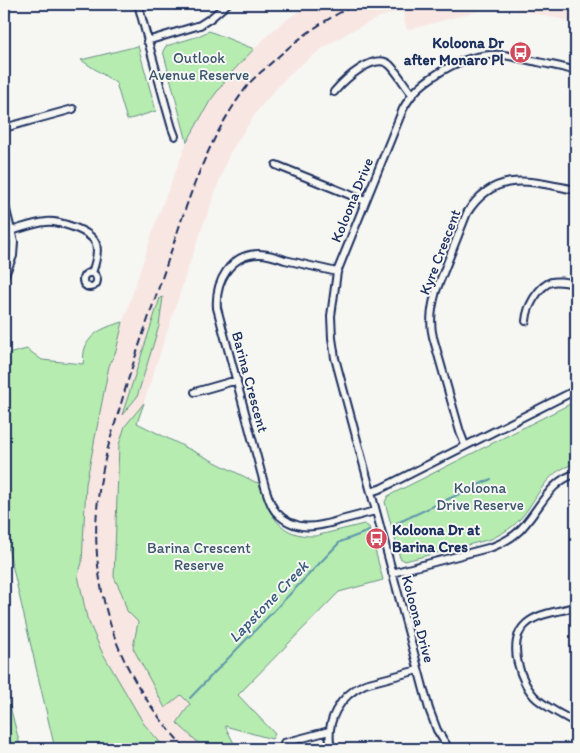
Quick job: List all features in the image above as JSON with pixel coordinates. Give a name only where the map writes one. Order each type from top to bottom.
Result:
[{"type":"street","points":[[138,4],[170,123],[176,136]]},
{"type":"street","points":[[148,41],[200,25],[227,4]]},
{"type":"street","name":"Koloona Drive","points":[[449,749],[432,720],[335,358],[331,316],[337,272],[403,109],[412,94],[422,84],[450,66],[468,59],[486,56],[516,57],[576,71]]},
{"type":"street","points":[[334,92],[343,81],[368,65],[380,61],[390,66],[412,94]]},
{"type":"street","points":[[4,128],[73,109]]},
{"type":"street","points":[[276,165],[365,201]]},
{"type":"street","name":"Kyre Crescent","points":[[466,446],[460,432],[433,337],[431,316],[436,290],[467,214],[472,205],[486,192],[502,183],[528,182],[576,190]]},
{"type":"street","points":[[4,202],[14,242],[13,256],[4,277]]},
{"type":"street","points":[[11,231],[39,223],[52,222],[85,233],[94,241],[98,250],[92,273]]},
{"type":"street","name":"Barina Crescent","points":[[337,272],[264,254],[245,257],[225,272],[219,283],[216,298],[217,308],[269,500],[277,513],[291,523],[308,527],[324,525],[376,511]]},
{"type":"street","points":[[526,321],[528,309],[539,290],[545,285],[556,281],[576,284]]},
{"type":"street","points":[[195,392],[237,380]]},
{"type":"street","points":[[371,492],[576,390]]},
{"type":"street","points":[[392,573],[492,547],[505,541],[521,530],[556,484],[566,477],[576,474]]},
{"type":"street","points":[[576,606],[538,617],[527,623],[519,632],[515,649],[524,681],[529,690],[543,703],[576,723]]},
{"type":"street","points":[[331,749],[329,731],[331,722],[339,705],[352,692],[365,684],[418,670]]},
{"type":"street","points":[[284,743],[329,731]]},
{"type":"shaded area","points":[[311,4],[501,4],[499,8],[489,8],[407,30],[402,10],[380,17],[351,31],[323,48],[295,69],[281,83],[258,110],[229,154],[190,262],[137,423],[120,579],[127,611],[202,685],[237,749],[130,749],[86,628],[72,550],[101,390],[157,219],[187,142],[210,101],[232,72],[269,34],[283,22]]},
{"type":"shaded area","points":[[520,4],[576,4],[576,25],[564,20],[516,10]]},
{"type":"green space","name":"Outlook Avenue Reserve","points":[[209,31],[254,49],[232,72],[210,101],[187,142],[163,51],[166,46]]},
{"type":"green space","points":[[138,46],[156,111],[127,120],[116,83],[81,60]]},
{"type":"green space","points":[[163,297],[159,326],[137,397],[122,415],[160,298]]},
{"type":"green space","points":[[123,322],[116,351],[109,366],[86,484],[82,563],[78,575],[87,618],[102,652],[144,724],[166,749],[55,749],[4,530],[4,355],[27,349],[42,360],[83,364],[84,350],[87,342],[95,334]]},
{"type":"green space","name":"Koloona Drive Reserve","points":[[576,401],[576,464],[555,473],[514,525],[491,539],[405,561],[400,558],[385,502],[388,496]]},
{"type":"green space","name":"Barina Crescent Reserve","points":[[144,403],[137,423],[259,483],[271,513],[284,528],[302,535],[315,536],[364,524],[369,527],[383,580],[339,592],[238,695],[275,734],[272,739],[225,726],[237,749],[205,749],[177,723],[190,704],[181,695],[165,708],[133,648],[138,622],[127,611],[114,577],[119,445],[125,426]]},
{"type":"green space","points":[[4,683],[21,749],[4,749]]},
{"type":"waterway","name":"Lapstone Creek","points":[[393,525],[491,479]]},
{"type":"waterway","name":"Lapstone Creek","points":[[190,698],[340,542],[369,531]]},
{"type":"railway","points":[[186,749],[155,712],[142,692],[130,671],[111,628],[100,580],[96,538],[98,496],[105,461],[134,360],[186,206],[218,132],[232,108],[256,77],[311,30],[358,4]]},
{"type":"place","name":"Koloona Dr after Monaro Pl","points":[[520,52]]},
{"type":"place","name":"Koloona Dr at Barina Cres","points":[[376,539]]}]
